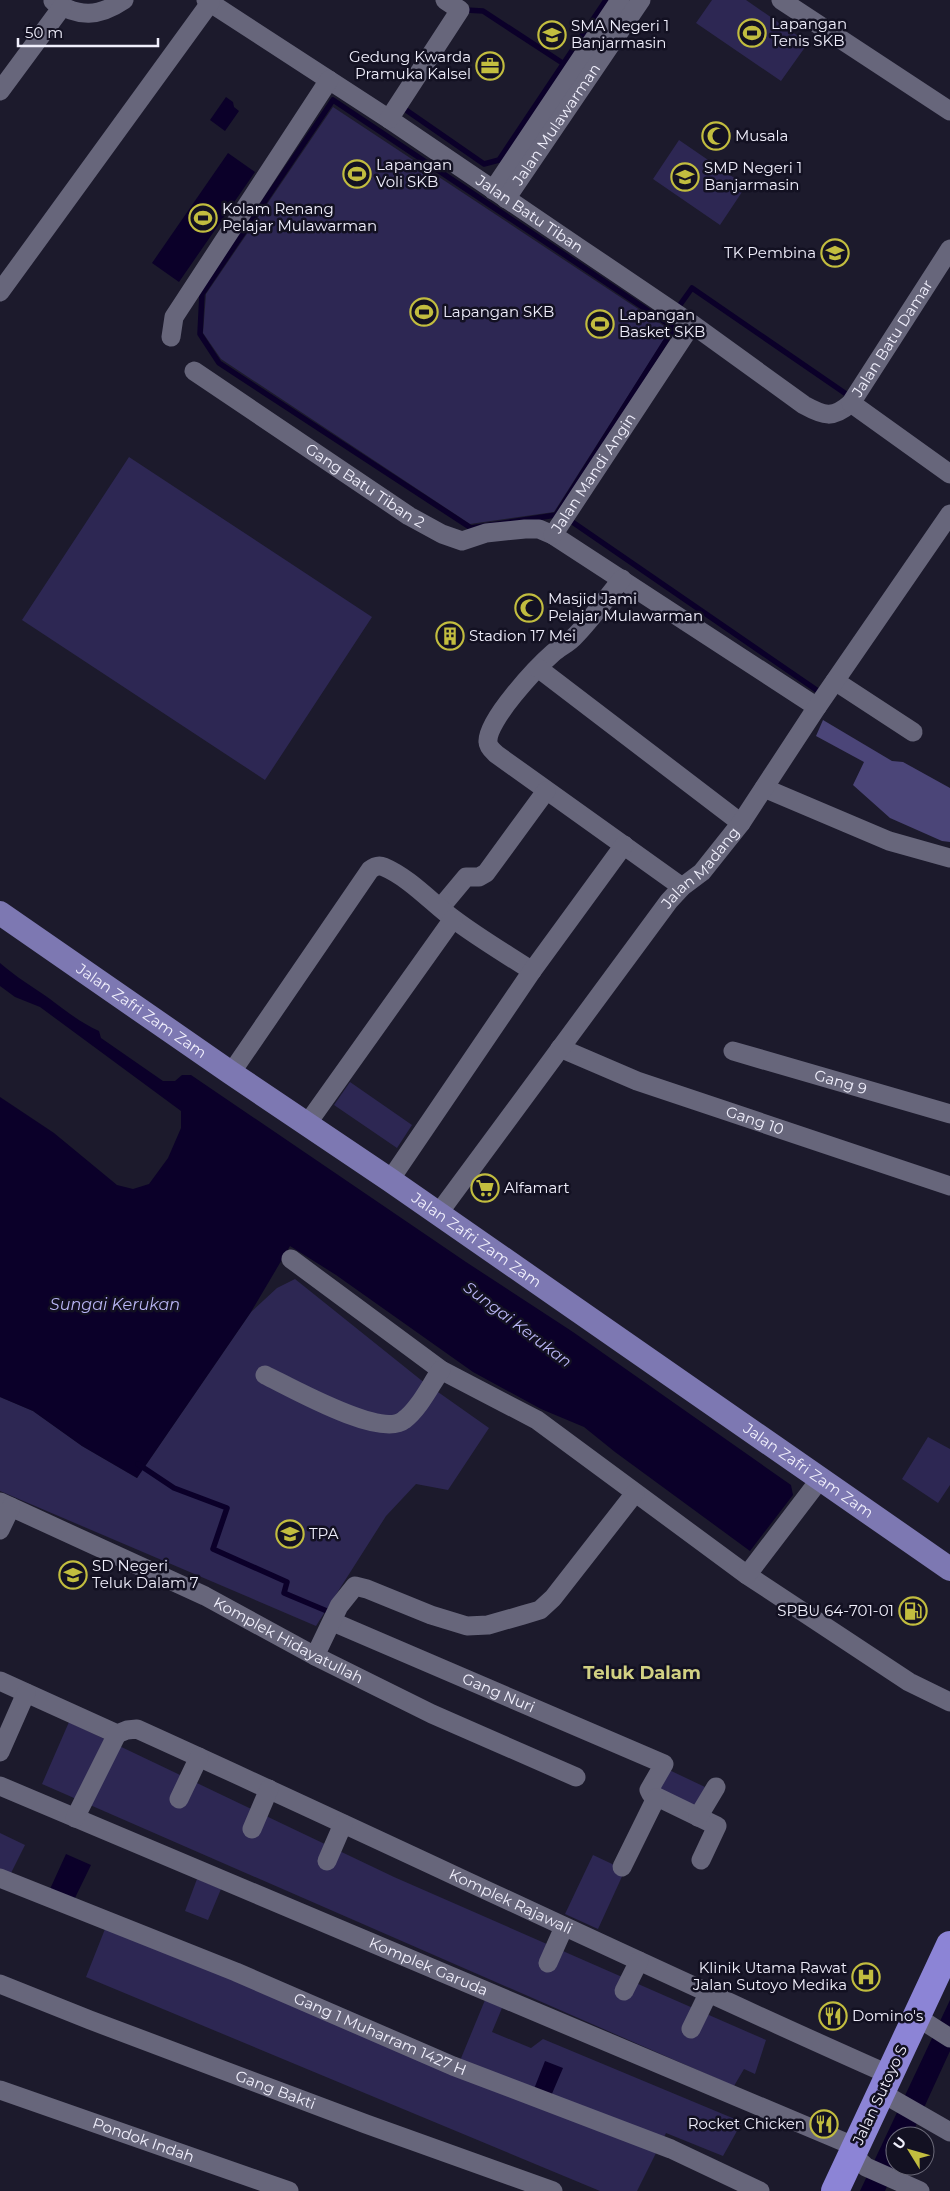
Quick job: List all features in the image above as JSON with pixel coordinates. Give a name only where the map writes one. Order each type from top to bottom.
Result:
[{"type":"highway","name":"Jalan Sutoyo S","points":[[842,2188],[924,2022],[950,1945]]},
{"type":"main road","name":"Jalan Zafri Zam Zam","points":[[0,913],[232,1074],[390,1180],[950,1569]]},
{"type":"street","points":[[0,91],[57,4],[77,13],[98,13],[111,9],[124,0]]},
{"type":"street","points":[[390,119],[460,10],[445,0]]},
{"type":"street","name":"Jalan Mulawarman","points":[[499,195],[620,0]]},
{"type":"street","name":"Jalan Mulawarman","points":[[499,195],[641,0]]},
{"type":"street","points":[[781,0],[950,111]]},
{"type":"street","points":[[0,292],[208,1]]},
{"type":"street","name":"Jalan Batu Tiban","points":[[208,1],[390,119],[499,195],[692,324],[804,405],[819,414],[830,415],[842,411],[851,403]]},
{"type":"street","points":[[171,337],[174,317],[329,80]]},
{"type":"street","name":"Jalan Batu Damar","points":[[851,403],[950,249]]},
{"type":"street","name":"Jalan Mandi Angin","points":[[692,324],[553,535],[817,707]]},
{"type":"street","name":"Gang Batu Tiban 2","points":[[194,371],[408,516],[442,534],[462,541],[486,533],[525,529],[539,529],[553,535]]},
{"type":"street","points":[[851,403],[950,474]]},
{"type":"street","name":"Jalan Madang","points":[[438,1214],[682,887],[702,872],[740,823],[817,707],[950,514]]},
{"type":"street","points":[[622,579],[574,637],[554,652],[503,707],[491,730],[488,741],[490,748],[496,754],[682,887]]},
{"type":"street","points":[[538,668],[740,823]]},
{"type":"street","points":[[835,681],[913,732]]},
{"type":"street","points":[[764,788],[889,841],[950,858]]},
{"type":"street","points":[[307,1124],[447,913],[466,877],[479,877],[486,873],[546,791]]},
{"type":"street","points":[[390,1180],[532,971],[624,846]]},
{"type":"street","points":[[232,1074],[370,870],[379,866],[391,870],[447,913],[532,971]]},
{"type":"street","name":"Gang 10","points":[[560,1048],[637,1082],[950,1186]]},
{"type":"street","name":"Gang 9","points":[[733,1051],[950,1114]]},
{"type":"street","points":[[291,1259],[441,1370],[537,1420],[746,1575],[909,1682],[950,1702]]},
{"type":"street","points":[[265,1375],[336,1410],[383,1425],[395,1425],[409,1415],[441,1370]]},
{"type":"street","points":[[746,1575],[820,1478]]},
{"type":"street","points":[[315,1656],[335,1615],[351,1590],[360,1586],[432,1616],[467,1626],[488,1625],[540,1610],[553,1598],[635,1493]]},
{"type":"street","points":[[0,1530],[5,1505]]},
{"type":"street","name":"Komplek Hidayatullah","points":[[5,1505],[205,1596],[315,1656],[432,1714],[576,1777]]},
{"type":"street","name":"Gang Nuri","points":[[335,1615],[664,1764],[650,1790],[651,1794],[656,1798]]},
{"type":"street","name":"Komplek Rajawali","points":[[0,1681],[125,1732],[199,1757],[564,1927],[709,1992],[890,2090],[927,2119],[950,2132]]},
{"type":"street","points":[[0,1752],[26,1693]]},
{"type":"street","points":[[75,1818],[125,1732]]},
{"type":"street","points":[[179,1799],[199,1757]]},
{"type":"street","name":"Komplek Garuda","points":[[0,1786],[328,1923],[858,2156],[894,2180],[920,2191]]},
{"type":"street","points":[[698,1817],[716,1787]]},
{"type":"street","points":[[252,1829],[269,1790]]},
{"type":"street","points":[[622,1867],[656,1798],[717,1826],[701,1860]]},
{"type":"street","points":[[327,1860],[343,1824]]},
{"type":"street","name":"Gang 1 Muharram 1427 H","points":[[0,1878],[236,1972],[453,2066],[671,2149],[760,2191]]},
{"type":"street","points":[[548,1963],[564,1927]]},
{"type":"street","points":[[624,1991],[639,1961]]},
{"type":"street","name":"Gang Bakti","points":[[0,1984],[339,2114],[554,2191]]},
{"type":"street","points":[[691,2029],[709,1992]]},
{"type":"street","points":[[924,2022],[950,2038]]},
{"type":"street","name":"Pondok Indah","points":[[0,2090],[289,2191]]},
{"type":"shaded area","name":"Lapangan Tenis SKB","points":[[712,0],[746,0],[808,43],[781,81],[696,23]]},
{"type":"shaded area","name":"Lapangan SKB","points":[[333,107],[670,330],[554,512],[470,524],[221,359],[203,333],[206,294]]},
{"type":"shaded area","points":[[679,140],[746,186],[720,225],[653,179]]},
{"type":"shaded area","points":[[129,457],[372,617],[265,780],[22,620]]},
{"type":"shaded area","points":[[823,720],[892,761],[903,762],[950,788],[950,842],[942,841],[890,818],[853,785],[864,762],[816,736]]},
{"type":"shaded area","points":[[350,1082],[412,1125],[397,1148],[334,1105]]},
{"type":"shaded area","points":[[295,1279],[421,1380],[489,1428],[448,1490],[416,1484],[386,1516],[316,1626],[0,1491],[0,1397],[33,1411],[82,1446],[137,1478],[251,1312],[277,1288]]},
{"type":"shaded area","points":[[928,1437],[950,1449],[950,1485],[938,1503],[902,1479]]},
{"type":"shaded area","points":[[69,1722],[394,1877],[766,2040],[755,2074],[744,2069],[734,2086],[42,1784]]},
{"type":"shaded area","points":[[665,1768],[705,1787],[692,1812],[653,1793]]},
{"type":"shaded area","points":[[0,1833],[25,1845],[10,1875],[0,1871]]},
{"type":"shaded area","points":[[593,1855],[625,1870],[598,1929],[565,1914]]},
{"type":"shaded area","points":[[197,1879],[221,1889],[208,1920],[185,1911]]},
{"type":"shaded area","points":[[105,1929],[457,2068],[485,2000],[502,2008],[492,2032],[531,2048],[543,2039],[742,2122],[723,2156],[666,2133],[637,2191],[600,2191],[86,1977]]},
{"type":"water","points":[[226,97],[233,102],[234,107],[239,111],[225,131],[210,120]]},
{"type":"water","name":"Kolam Renang Pelajar Mulawarman","points":[[228,153],[255,172],[179,282],[152,263]]},
{"type":"water","name":"Sungai Kerukan","points":[[0,963],[74,1016],[99,1031],[101,1038],[163,1081],[175,1081],[182,1075],[191,1075],[466,1262],[573,1332],[791,1485],[793,1495],[750,1551],[584,1427],[541,1409],[473,1372],[336,1275],[290,1246],[251,1312],[137,1478],[82,1446],[33,1411],[0,1397],[0,1097],[54,1133],[117,1185],[133,1189],[149,1184],[168,1158],[181,1128],[181,1111],[40,1007],[15,997],[0,986]]},
{"type":"water","points":[[66,1854],[91,1865],[74,1900],[50,1889]]},
{"type":"water","points":[[950,2000],[950,2051],[916,2126],[891,2126]]},
{"type":"water","points":[[545,2061],[563,2068],[551,2096],[534,2089]]},
{"type":"water","points":[[885,2138],[885,2176],[892,2176],[885,2191],[860,2191]]},
{"type":"waterway","points":[[406,110],[484,164],[499,160],[606,0]]},
{"type":"waterway","points":[[462,8],[483,11],[564,64]]},
{"type":"waterway","points":[[333,100],[674,328],[556,515],[471,528],[219,363],[200,334],[202,294],[333,100]]},
{"type":"waterway","points":[[677,309],[692,288],[852,398]]},
{"type":"waterway","points":[[568,519],[818,691]]},
{"type":"waterway","points":[[138,1464],[174,1488],[227,1508],[213,1549],[287,1582],[284,1593],[334,1614]]},
{"type":"place","name":"Lapangan Tenis SKB","points":[[752,33]]},
{"type":"place","name":"SMA Negeri 1 Banjarmasin","points":[[552,35]]},
{"type":"place","name":"Gedung Kwarda Pramuka Kalsel","points":[[490,66]]},
{"type":"place","name":"Musala","points":[[716,136]]},
{"type":"place","name":"Lapangan Voli SKB","points":[[357,174]]},
{"type":"place","name":"SMP Negeri 1 Banjarmasin","points":[[685,177]]},
{"type":"place","name":"Kolam Renang Pelajar Mulawarman","points":[[203,218]]},
{"type":"place","name":"TK Pembina","points":[[835,253]]},
{"type":"place","name":"Lapangan SKB","points":[[424,312]]},
{"type":"place","name":"Lapangan Basket SKB","points":[[600,324]]},
{"type":"place","name":"Masjid Jami Pelajar Mulawarman","points":[[529,608]]},
{"type":"place","name":"Stadion 17 Mei","points":[[450,636]]},
{"type":"place","name":"Alfamart","points":[[485,1188]]},
{"type":"place","name":"TPA","points":[[290,1534]]},
{"type":"place","name":"SD Negeri Teluk Dalam 7","points":[[73,1575]]},
{"type":"place","name":"SPBU 64-701-01","points":[[913,1611]]},
{"type":"place","name":"Klinik Utama Rawat Jalan Sutoyo Medika","points":[[866,1977]]},
{"type":"place","name":"Domino's","points":[[833,2016]]},
{"type":"place","name":"Rocket Chicken","points":[[824,2124]]},
{"type":"district","name":"Teluk Dalam","points":[[642,1673]]}]
